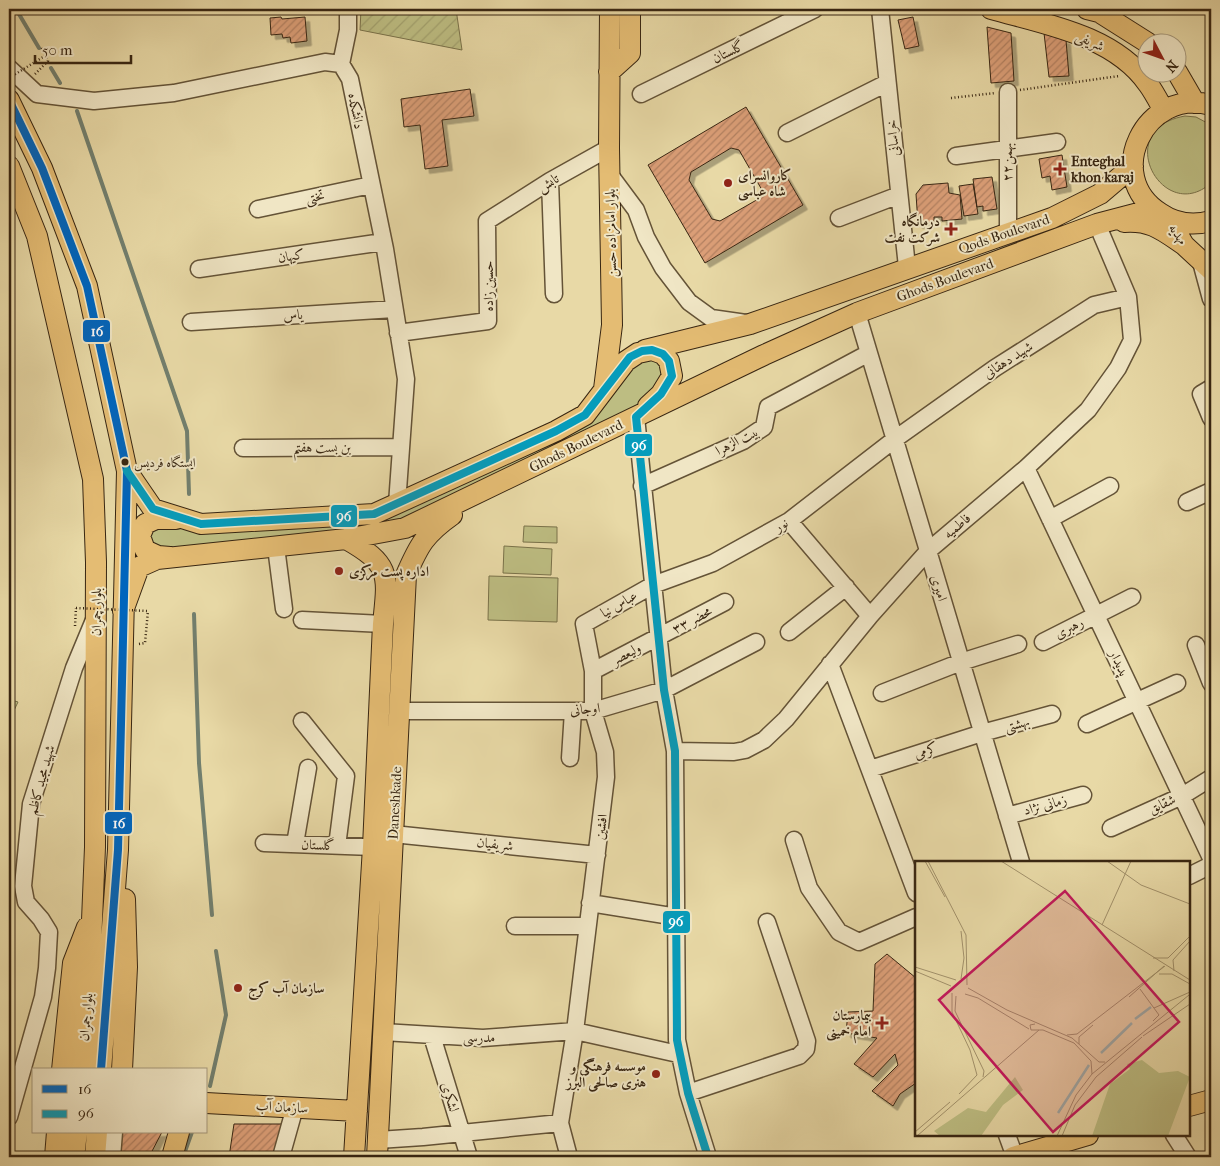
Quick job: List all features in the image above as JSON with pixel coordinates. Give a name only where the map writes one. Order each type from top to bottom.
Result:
[{"type":"main road","name":"بلوار امامزاده حسن","points":[[603,393],[612,325],[609,148],[610,9]]},
{"type":"main road","points":[[609,72],[630,53],[630,9]]},
{"type":"main road","name":"شریفی","points":[[991,9],[1086,37],[1121,57],[1147,82],[1164,110]]},
{"type":"main road","name":"شریفی","points":[[1087,9],[1100,12],[1138,37]]},
{"type":"main road","points":[[1187,82],[1206,102]]},
{"type":"main road","name":"بلوار چمران","points":[[9,100],[42,168],[87,286],[127,471],[118,850],[101,1068]]},
{"type":"main road","points":[[1133,166],[1134,149],[1141,134],[1151,121],[1164,110],[1179,104],[1206,102]]},
{"type":"main road","name":"بلوار چمران","points":[[9,166],[37,236],[93,479],[96,616],[93,911],[82,1068]]},
{"type":"main road","name":"مهدیه","points":[[1133,166],[1135,181],[1143,197],[1161,214],[1184,245],[1206,266]]},
{"type":"main road","name":"Qods Boulevard","points":[[642,351],[750,324],[864,282],[1052,218],[1100,194],[1133,166]]},
{"type":"main road","points":[[1161,214],[1184,223],[1200,224],[1211,221]]},
{"type":"main road","name":"Ghods Boulevard","points":[[123,611],[138,567],[157,559],[346,539],[405,528],[857,313],[1097,224],[1161,214]]},
{"type":"main road","points":[[1097,224],[1141,221],[1158,227],[1184,245]]},
{"type":"main road","points":[[127,471],[153,509],[201,524],[374,514],[556,431],[585,415],[626,362],[642,351],[652,350],[666,357],[672,369],[672,376],[661,394],[636,417]]},
{"type":"main road","name":"Daneshkade","points":[[377,1148],[406,575],[418,546],[436,526],[492,487]]},
{"type":"main road","points":[[172,558],[158,556],[145,550],[140,536],[145,524],[156,519],[180,519]]},
{"type":"main road","name":"Daneshkade","points":[[346,539],[370,553],[384,569],[387,590],[383,624],[373,847],[354,1157]]},
{"type":"main road","points":[[118,850],[125,905],[127,967],[122,1068]]},
{"type":"main road","points":[[62,1068],[73,963],[93,911]]},
{"type":"main road","points":[[1190,1106],[1211,1100]]},
{"type":"main road","name":"سازمان آب","points":[[208,1103],[357,1111]]},
{"type":"main road","points":[[55,1157],[57,1134]]},
{"type":"main road","points":[[74,1157],[77,1134]]},
{"type":"main road","points":[[95,1157],[96,1134]]},
{"type":"main road","points":[[172,1157],[178,1134]]},
{"type":"main road","points":[[1014,1157],[1085,1136]]},
{"type":"street","points":[[9,68],[37,94],[94,101],[174,93],[325,62],[341,64],[348,30],[348,9]]},
{"type":"street","name":"گلستان","points":[[641,94],[815,9]]},
{"type":"street","name":"خراسانی","points":[[880,9],[907,267]]},
{"type":"street","name":"دانشکده","points":[[341,64],[350,78],[383,242],[406,379],[397,504]]},
{"type":"street","points":[[787,133],[887,83]]},
{"type":"street","name":"۲۲بهمن","points":[[1008,92],[1006,149],[1008,232]]},
{"type":"street","points":[[956,156],[1057,142]]},
{"type":"street","name":"تابش","points":[[488,220],[550,181],[609,148]]},
{"type":"street","points":[[610,175],[636,210],[646,238],[663,268],[689,302],[711,318],[750,324]]},
{"type":"street","points":[[550,181],[554,294]]},
{"type":"street","name":"تختی","points":[[258,209],[371,185]]},
{"type":"street","points":[[839,218],[899,195]]},
{"type":"street","name":"حسین زاده","points":[[398,333],[488,321],[488,220]]},
{"type":"street","name":"فاطمیه","points":[[675,751],[734,752],[764,740],[786,719],[870,616],[928,551],[1026,468],[1088,410],[1118,368],[1132,340],[1128,296],[1097,224]]},
{"type":"street","name":"کیهان","points":[[199,270],[383,242]]},
{"type":"street","points":[[1206,266],[1211,299]]},
{"type":"street","name":"شهید دهقانی","points":[[895,439],[995,368],[1094,305],[1128,296]]},
{"type":"street","name":"یاس","points":[[191,322],[394,308]]},
{"type":"street","name":"امیری","points":[[857,313],[1021,861]]},
{"type":"street","name":"بیت الزهرا","points":[[642,486],[742,441],[764,428],[768,407],[869,353]]},
{"type":"street","points":[[1211,388],[1200,394],[1211,418]]},
{"type":"street","points":[[636,417],[664,690],[675,751],[678,1054],[708,1157]]},
{"type":"street","name":"نور","points":[[653,585],[713,563],[789,521],[895,439]]},
{"type":"street","name":"بن بست هفتم","points":[[243,448],[401,448]]},
{"type":"street","name":"پدیدار","points":[[1026,468],[1211,858]]},
{"type":"street","points":[[1050,519],[1110,486]]},
{"type":"street","points":[[1187,502],[1211,491]]},
{"type":"street","points":[[789,521],[870,616]]},
{"type":"street","points":[[276,546],[284,609]]},
{"type":"street","name":"عباس نیا","points":[[584,624],[653,585]]},
{"type":"street","points":[[790,632],[846,588]]},
{"type":"street","name":"رهبری","points":[[1043,642],[1132,597]]},
{"type":"street","name":"محضر ۳۳","points":[[658,637],[725,602]]},
{"type":"street","name":"شهید مجید کاظم","points":[[9,1117],[43,997],[47,968],[49,932],[42,919],[26,902],[23,886],[31,804],[74,668],[96,616]]},
{"type":"street","points":[[302,620],[383,624]]},
{"type":"street","name":"افشین","points":[[575,1032],[606,777],[605,752],[593,711],[593,671],[584,624]]},
{"type":"street","name":"ولیعصر","points":[[593,671],[658,637]]},
{"type":"street","name":"اوجانی","points":[[400,711],[593,711],[664,690],[756,642]]},
{"type":"street","points":[[882,693],[961,662],[1018,644]]},
{"type":"street","points":[[1196,645],[1211,683]]},
{"type":"street","points":[[830,664],[915,890]]},
{"type":"street","points":[[1087,724],[1177,683]]},
{"type":"street","points":[[570,758],[573,711]]},
{"type":"street","name":"بهشتی","points":[[982,733],[1052,714]]},
{"type":"street","points":[[302,721],[346,776],[337,846]]},
{"type":"street","name":"کرمی","points":[[870,770],[982,733]]},
{"type":"street","points":[[295,844],[308,768]]},
{"type":"street","name":"شقایق","points":[[1111,828],[1182,796],[1211,778]]},
{"type":"street","name":"زمانی نژاد","points":[[1007,816],[1083,795]]},
{"type":"street","name":"شریفیان","points":[[393,834],[598,855]]},
{"type":"street","points":[[794,840],[809,888],[839,932],[859,942],[915,916]]},
{"type":"street","name":"گلستان","points":[[264,843],[373,847]]},
{"type":"street","points":[[1190,876],[1211,866]]},
{"type":"street","points":[[590,904],[677,916]]},
{"type":"street","points":[[688,1093],[799,1056],[806,1049],[807,1041],[767,922]]},
{"type":"street","points":[[516,926],[587,926]]},
{"type":"street","name":"مدرسی","points":[[383,1032],[482,1038],[575,1032],[678,1054]]},
{"type":"street","points":[[569,1157],[560,1123],[575,1032]]},
{"type":"street","name":"لشکری","points":[[432,1036],[469,1157]]},
{"type":"street","points":[[281,1157],[295,1107]]},
{"type":"street","points":[[377,1148],[462,1133],[560,1123]]},
{"type":"street","points":[[112,1157],[114,1134]]},
{"type":"street","points":[[1007,1136],[1014,1157]]},
{"type":"street","points":[[1175,1136],[1188,1157]]},
{"type":"path","points":[[9,78],[48,54],[45,48],[42,49],[48,61]]},
{"type":"path","points":[[951,98],[1120,76]]},
{"type":"path","points":[[76,608],[148,611],[145,644]]},
{"type":"green space","points":[[361,9],[456,9],[462,50],[360,30]]},
{"type":"green space","points":[[1185,116],[1196,117],[1211,125],[1211,183],[1193,193],[1176,192],[1162,184],[1152,170],[1148,154],[1151,138],[1163,124]]},
{"type":"green space","points":[[652,359],[661,365],[664,375],[640,408],[401,523],[172,550],[154,545],[150,540],[150,533],[155,528],[375,519],[572,428],[631,365]]},
{"type":"green space","points":[[524,526],[557,527],[557,543],[523,542]]},
{"type":"green space","points":[[504,546],[552,549],[551,575],[503,573]]},
{"type":"green space","points":[[489,576],[558,578],[557,622],[488,620]]},
{"type":"green space","points":[[9,699],[18,702],[9,721]]},
{"type":"building","points":[[281,17],[282,19],[305,17],[307,41],[291,43],[290,37],[283,38],[282,34],[271,35],[270,18]]},
{"type":"building","points":[[913,17],[919,46],[905,49],[898,20]]},
{"type":"building","points":[[987,27],[1011,33],[1014,81],[991,83]]},
{"type":"building","points":[[1044,33],[1066,40],[1069,76],[1049,77]]},
{"type":"building","points":[[470,89],[474,116],[442,120],[448,166],[425,169],[420,125],[404,127],[401,99]]},
{"type":"building","points":[[746,107],[803,205],[705,263],[648,165]],"holes":[[[731,148],[739,150],[762,190],[760,198],[720,221],[712,219],[689,180],[691,172]]]},
{"type":"building","points":[[1062,155],[1067,187],[1052,190],[1050,176],[1042,178],[1039,159]]},
{"type":"building","points":[[992,177],[997,209],[983,211],[983,206],[977,207],[973,179]]},
{"type":"building","points":[[948,183],[949,193],[960,195],[962,219],[942,221],[942,217],[934,217],[934,222],[918,224],[916,194],[923,185]]},
{"type":"building","points":[[973,184],[978,214],[964,216],[959,186]]},
{"type":"building","name":"بیمارستان امام خمینی","points":[[887,954],[915,977],[915,1084],[900,1094],[893,1106],[872,1091],[898,1065],[895,1054],[873,1077],[854,1064],[877,1038],[846,1033],[848,1012],[873,1011],[875,964]]},
{"type":"building","points":[[234,1124],[286,1124],[276,1157],[229,1157]]},
{"type":"building","points":[[117,1134],[161,1134],[149,1157],[116,1157]]},
{"type":"waterway","points":[[16,9],[39,48]]},
{"type":"waterway","points":[[51,68],[60,83]]},
{"type":"waterway","points":[[77,111],[187,431],[189,494]]},
{"type":"waterway","points":[[194,614],[199,763],[212,915]]},
{"type":"waterway","points":[[210,1086],[226,1015],[216,951]]},
{"type":"waterway","points":[[183,1157],[191,1134]]},
{"type":"transit line","name":"16","points":[[9,100],[42,168],[87,286],[127,471],[118,850],[101,1068]]},
{"type":"transit line","name":"96","points":[[127,471],[153,509],[201,524],[374,514],[556,431],[585,415],[630,357],[642,351],[652,350],[663,354],[669,361],[672,376],[661,394],[636,417],[664,690],[675,751],[677,1040],[688,1093],[708,1157]]},
{"type":"place","name":"Enteghal khon karaj","points":[[1060,169]]},
{"type":"place","name":"کاروانسرای شاه عباسی","points":[[728,183]]},
{"type":"place","name":"درمانگاه شرکت نفت","points":[[951,229]]},
{"type":"place","name":"ایستگاه فردیس","points":[[125,462]]},
{"type":"place","name":"اداره پست مرکزی","points":[[339,571]]},
{"type":"place","name":"سازمان آب کرج","points":[[238,988]]},
{"type":"place","name":"بیمارستان امام خمینی","points":[[882,1023]]},
{"type":"place","name":"موسسه فرهنگی و هنری صالحی البرز","points":[[656,1074]]}]
